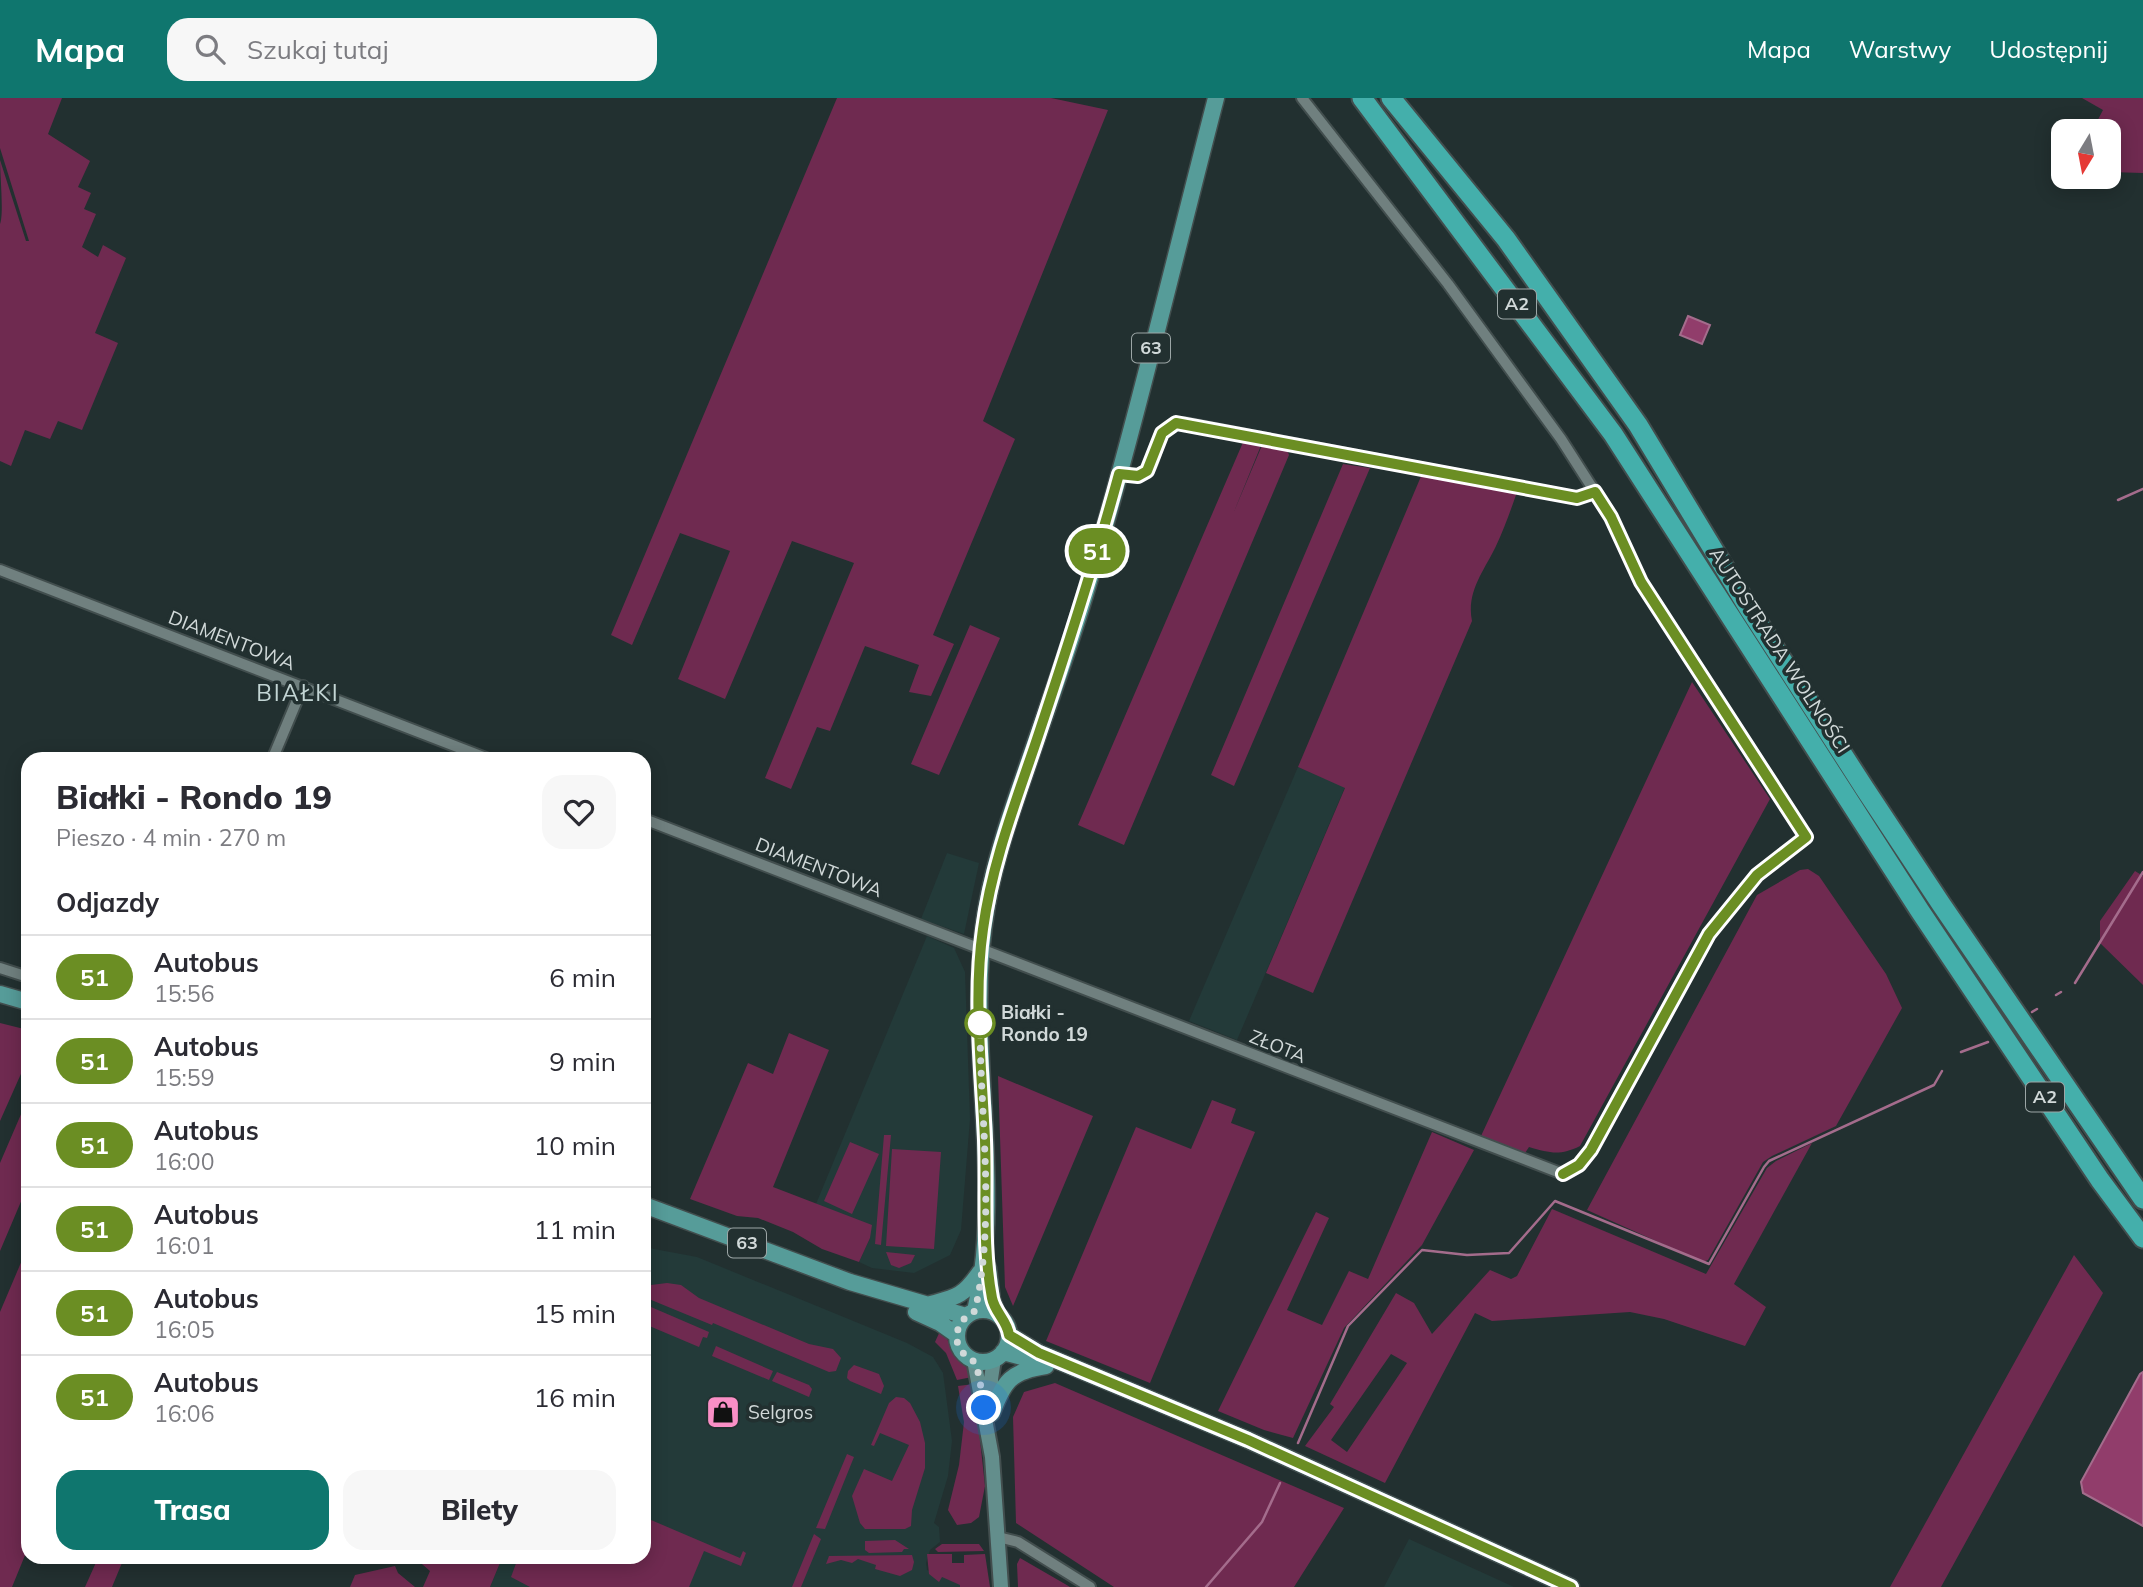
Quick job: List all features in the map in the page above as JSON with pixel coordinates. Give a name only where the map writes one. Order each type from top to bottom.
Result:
[{"type":"highway","name":"AUTOSTRADA WOLNOŚCI","points":[[1362,98],[1614,434],[1927,922],[2100,1180],[2143,1238]]},
{"type":"highway","name":"AUTOSTRADA WOLNOŚCI","points":[[1391,98],[1506,239],[1638,425],[1748,607],[1881,812],[2143,1199]]},
{"type":"main road","name":"63","points":[[997,1314],[992,1300],[985,1236],[979,994],[987,903],[1000,850],[1085,597],[1216,98]]},
{"type":"main road","points":[[0,994],[21,1000]]},
{"type":"main road","name":"63","points":[[651,1208],[850,1282],[925,1305],[970,1314],[986,1310],[997,1314],[1004,1321],[1009,1335]]},
{"type":"main road","name":"63","points":[[974,1360],[960,1348],[957,1335],[960,1325],[970,1314],[981,1270],[985,1236]]},
{"type":"main road","points":[[925,1305],[960,1296],[981,1270]]},
{"type":"main road","name":"63","points":[[850,1282],[940,1323],[957,1335]]},
{"type":"main road","points":[[1001,1587],[992,1457],[991,1379],[1009,1335],[1039,1353],[1240,1436],[1571,1587]]},
{"type":"main road","points":[[992,1457],[974,1360],[984,1362],[999,1356],[1051,1366],[1218,1435],[1283,1457]]},
{"type":"main road","points":[[992,1413],[999,1395],[1013,1376],[1028,1369],[1051,1366]]},
{"type":"street","points":[[1119,474],[1138,476],[1147,471],[1162,433],[1176,423],[1184,423],[1577,498],[1595,492],[1562,439],[1448,284],[1302,98]]},
{"type":"street","name":"ZŁOTA","points":[[981,949],[1563,1174],[1579,1165],[1591,1150],[1709,934],[1757,875],[1806,837],[1641,582],[1611,517],[1595,492]]},
{"type":"street","name":"DIAMENTOWA","points":[[0,570],[471,752]]},
{"type":"street","points":[[275,752],[303,686]]},
{"type":"street","name":"DIAMENTOWA","points":[[651,822],[981,949]]},
{"type":"street","points":[[0,968],[21,975]]},
{"type":"street","points":[[998,1537],[1018,1542],[1090,1587]]},
{"type":"shaded area","points":[[0,98],[62,98],[48,134],[90,161],[78,187],[91,193],[84,209],[96,214],[82,247],[98,257],[103,245],[126,258],[95,333],[118,343],[82,430],[58,421],[50,439],[25,430],[11,466],[0,461],[0,160],[26,241],[29,241],[0,148]]},
{"type":"shaded area","points":[[837,98],[1051,98],[1108,110],[983,421],[1015,439],[933,635],[954,644],[931,696],[909,692],[919,665],[865,646],[830,731],[817,727],[791,789],[765,778],[854,563],[792,541],[725,699],[678,679],[730,551],[680,533],[632,645],[611,635]]},
{"type":"shaded area","points":[[2082,98],[2143,98],[2143,173],[2121,172],[2121,119],[2098,119],[2103,110]]},
{"type":"shaded area","points":[[1688,316],[1710,325],[1702,344],[1680,335]]},
{"type":"shaded area","points":[[1244,440],[1262,443],[1233,514],[1263,443],[1286,447],[1289,455],[1124,845],[1078,825]]},
{"type":"shaded area","points":[[1343,464],[1370,468],[1234,786],[1211,775]]},
{"type":"shaded area","points":[[1422,474],[1515,488],[1516,495],[1499,540],[1474,591],[1472,621],[1313,993],[1266,973],[1345,788],[1298,767]]},
{"type":"shaded area","points":[[970,625],[1000,638],[939,775],[911,764]]},
{"type":"shaded area","points":[[1692,682],[1770,799],[1580,1146],[1555,1152],[1529,1147],[1525,1153],[1481,1136]]},
{"type":"shaded area","points":[[1298,767],[1345,787],[1237,1040],[1189,1021]]},
{"type":"shaded area","points":[[947,853],[979,863],[964,934],[921,919]]},
{"type":"shaded area","points":[[1808,869],[1819,876],[1886,974],[1902,1008],[1836,1126],[1763,1162],[1708,1260],[1703,1262],[1587,1210],[1757,895],[1800,870]]},
{"type":"shaded area","points":[[2135,871],[2143,876],[2143,985],[2100,943],[2100,921]]},
{"type":"shaded area","points":[[927,936],[954,948],[965,972],[970,1119],[961,1230],[950,1255],[914,1273],[872,1268],[859,1262],[870,1238],[816,1204]]},
{"type":"shaded area","points":[[0,1023],[21,1028],[21,1074],[0,1121]]},
{"type":"shaded area","points":[[789,1033],[829,1050],[773,1187],[872,1225],[870,1238],[859,1262],[822,1249],[793,1232],[758,1218],[737,1216],[690,1199],[748,1063],[773,1074]]},
{"type":"shaded area","points":[[998,1076],[1093,1116],[1013,1306],[1005,1287]]},
{"type":"shaded area","points":[[1212,1100],[1236,1109],[1231,1123],[1255,1132],[1150,1383],[1046,1341],[1136,1127],[1191,1149]]},
{"type":"shaded area","points":[[21,1114],[21,1202],[0,1251],[0,1163]]},
{"type":"shaded area","points":[[1432,1132],[1474,1150],[1422,1245],[1344,1328],[1293,1438],[1264,1430],[1218,1411],[1316,1212],[1329,1218],[1287,1310],[1322,1325],[1349,1271],[1368,1279]]},
{"type":"shaded area","points":[[884,1135],[891,1135],[881,1245],[875,1244]]},
{"type":"shaded area","points":[[850,1142],[879,1154],[852,1214],[824,1201]]},
{"type":"shaded area","points":[[1812,1143],[1734,1284],[1766,1307],[1745,1346],[1664,1319],[1630,1312],[1492,1321],[1475,1313],[1385,1483],[1305,1446],[1334,1407],[1330,1404],[1396,1293],[1414,1303],[1432,1334],[1490,1270],[1511,1279],[1517,1276],[1552,1209],[1706,1274],[1767,1168]],"holes":[[[1391,1354],[1407,1363],[1347,1452],[1331,1440]]]},
{"type":"shaded area","points":[[892,1149],[941,1152],[934,1249],[886,1246]]},
{"type":"shaded area","points":[[651,1248],[697,1257],[907,1343],[933,1357],[943,1373],[952,1441],[948,1476],[934,1523],[939,1527],[940,1542],[930,1550],[926,1563],[927,1570],[961,1585],[960,1587],[490,1587],[500,1564],[651,1564]]},
{"type":"shaded area","points":[[886,1252],[915,1255],[911,1263],[899,1268],[891,1265]]},
{"type":"shaded area","points":[[2074,1255],[2103,1293],[1941,1587],[1890,1587]]},
{"type":"shaded area","points":[[21,1262],[21,1564],[12,1587],[0,1587],[0,1312]]},
{"type":"shaded area","points":[[651,1285],[681,1285],[699,1298],[809,1344],[833,1349],[841,1358],[836,1371],[829,1372],[651,1300]]},
{"type":"shaded area","points":[[651,1307],[709,1332],[707,1338],[703,1337],[699,1347],[651,1327]]},
{"type":"shaded area","points":[[941,1329],[955,1355],[967,1367],[972,1377],[957,1380],[946,1353],[935,1342]]},
{"type":"shaded area","points":[[716,1346],[773,1371],[769,1380],[712,1356]]},
{"type":"shaded area","points":[[854,1365],[879,1374],[884,1386],[881,1394],[847,1378],[848,1371]]},
{"type":"shaded area","points":[[777,1372],[809,1385],[812,1389],[809,1397],[772,1381]]},
{"type":"shaded area","points":[[2143,1372],[2143,1526],[2083,1493],[2081,1482]]},
{"type":"shaded area","points":[[1055,1383],[1344,1508],[1294,1587],[1114,1587],[1016,1523],[1013,1417],[1024,1392]]},
{"type":"shaded area","points":[[974,1384],[985,1486],[979,1517],[971,1523],[957,1525],[948,1510],[959,1465],[964,1422],[958,1386]]},
{"type":"shaded area","points":[[896,1397],[904,1398],[910,1403],[920,1422],[925,1443],[925,1468],[912,1510],[911,1526],[905,1529],[865,1529],[860,1523],[852,1496],[864,1469],[892,1481],[909,1445],[880,1433],[874,1446],[871,1445],[889,1403]]},
{"type":"shaded area","points":[[847,1454],[854,1457],[825,1529],[816,1528]]},
{"type":"shaded area","points":[[651,1520],[740,1558],[743,1551],[746,1553],[741,1566],[704,1551],[689,1587],[530,1587],[511,1577],[516,1564],[651,1564]]},
{"type":"shaded area","points":[[814,1534],[821,1539],[801,1587],[792,1587]]},
{"type":"shaded area","points":[[1409,1539],[1514,1587],[1384,1587]]},
{"type":"shaded area","points":[[895,1540],[909,1549],[902,1552],[869,1553],[865,1550],[865,1541]]},
{"type":"shaded area","points":[[942,1544],[979,1544],[984,1551],[938,1552],[935,1549]]},
{"type":"shaded area","points":[[927,1554],[952,1554],[952,1563],[964,1563],[964,1555],[985,1554],[990,1587],[960,1587],[942,1577],[939,1582],[929,1574]]},
{"type":"shaded area","points":[[912,1555],[912,1570],[900,1576],[875,1569],[876,1565],[858,1559],[852,1563],[841,1560],[826,1564],[829,1556]]},
{"type":"shaded area","points":[[1020,1558],[1070,1587],[1018,1587],[1017,1564]]},
{"type":"shaded area","points":[[95,1564],[122,1564],[112,1587],[85,1587]]},
{"type":"shaded area","points":[[422,1564],[500,1564],[490,1587],[423,1587],[430,1571]]},
{"type":"shaded area","points":[[395,1566],[398,1573],[415,1587],[350,1587],[355,1575]]},
{"type":"waterway","points":[[2118,500],[2143,489]]},
{"type":"waterway","points":[[2075,983],[2143,872]]},
{"type":"waterway","points":[[2056,995],[2061,992]]},
{"type":"waterway","points":[[2032,1012],[2037,1009]]},
{"type":"waterway","points":[[1961,1052],[1988,1042]]},
{"type":"waterway","points":[[1298,1443],[1348,1326],[1422,1250],[1467,1255],[1509,1253],[1555,1201],[1709,1264],[1769,1161],[1934,1085],[1942,1071]]},
{"type":"waterway","points":[[1206,1587],[1262,1522],[1280,1483]]},
{"type":"bus line","name":"51","points":[[1563,1174],[1579,1165],[1591,1150],[1709,934],[1757,875],[1806,837],[1641,582],[1611,517],[1595,492],[1577,498],[1184,423],[1176,423],[1166,428],[1147,471],[1138,476],[1119,474],[1085,597],[1006,829],[990,887],[983,928],[979,994],[985,1236],[992,1300],[997,1314],[1008,1328],[1009,1335],[1039,1353],[1248,1440],[1571,1587]]},
{"type":"place","name":"Białki - Rondo 19","points":[[980,1023]]},
{"type":"place","name":"Selgros","points":[[723,1412]]},
{"type":"district","name":"BIAŁKI","points":[[298,693]]},
{"type":"route","points":[[980,1023],[985,1236],[975,1311],[963,1319],[957,1335],[960,1348],[974,1360],[977,1368],[984,1408]]}]
